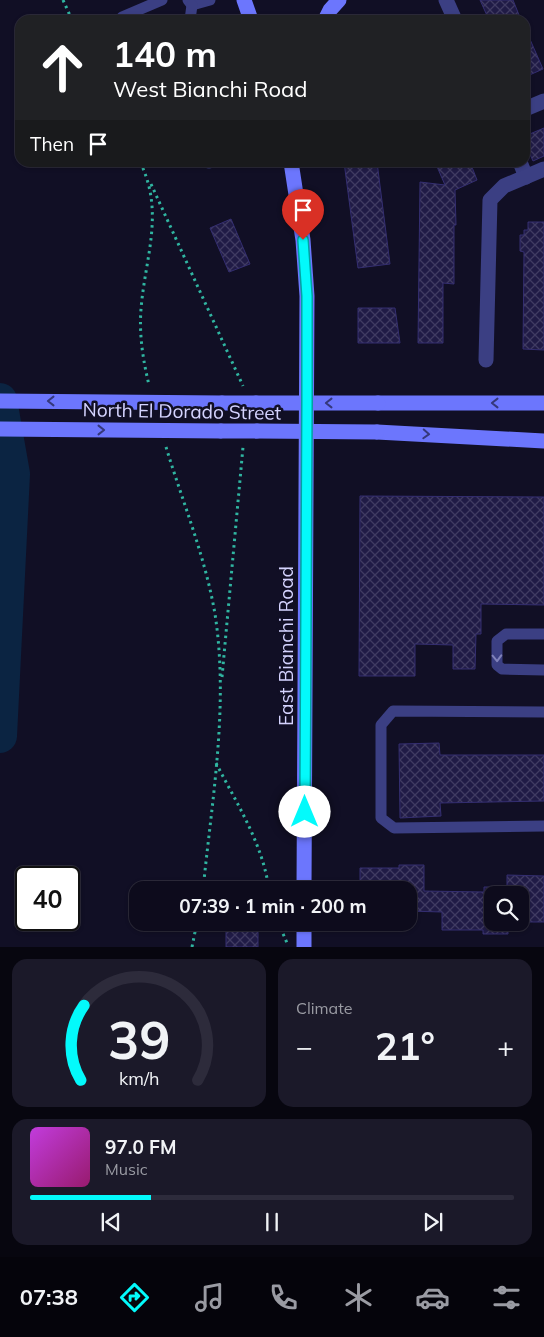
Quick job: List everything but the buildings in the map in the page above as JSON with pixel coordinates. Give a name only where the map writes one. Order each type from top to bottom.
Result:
[{"type":"main road","points":[[244,0],[249,15]]},
{"type":"main road","points":[[328,15],[339,0]]},
{"type":"main road","name":"East Bianchi Road","points":[[292,167],[303,240],[305,277],[307,401],[304,881]]},
{"type":"main road","name":"North El Dorado Street","points":[[0,401],[544,403]]},
{"type":"main road","name":"North El Dorado Street","points":[[0,429],[377,432],[544,441]]},
{"type":"main road","points":[[304,931],[304,947]]},
{"type":"street","points":[[446,0],[453,15]]},
{"type":"street","points":[[530,107],[544,100]]},
{"type":"street","points":[[522,167],[526,177]]},
{"type":"street","points":[[486,360],[490,200],[504,186],[544,169]]},
{"type":"lane","points":[[127,15],[162,0]]},
{"type":"lane","points":[[190,3],[210,0]]},
{"type":"lane","points":[[544,634],[506,634],[497,641],[497,665],[502,669],[544,670]]},
{"type":"lane","points":[[544,712],[393,711],[381,725],[382,818],[394,828],[544,826]]},
{"type":"path","points":[[63,0],[70,15]]},
{"type":"path","points":[[142,167],[243,386]]},
{"type":"path","points":[[149,180],[153,228],[145,269],[140,312],[142,354],[149,387]]},
{"type":"path","points":[[163,438],[204,563],[215,615],[222,685]]},
{"type":"path","points":[[203,881],[216,762],[243,446]]},
{"type":"path","points":[[216,762],[254,836],[266,868],[268,881]]},
{"type":"path","points":[[192,947],[195,931]]},
{"type":"path","points":[[282,931],[288,947]]},
{"type":"waterway","points":[[0,400],[13,474],[0,736]]},
{"type":"route","points":[[303,240],[307,296],[305,812]]}]
